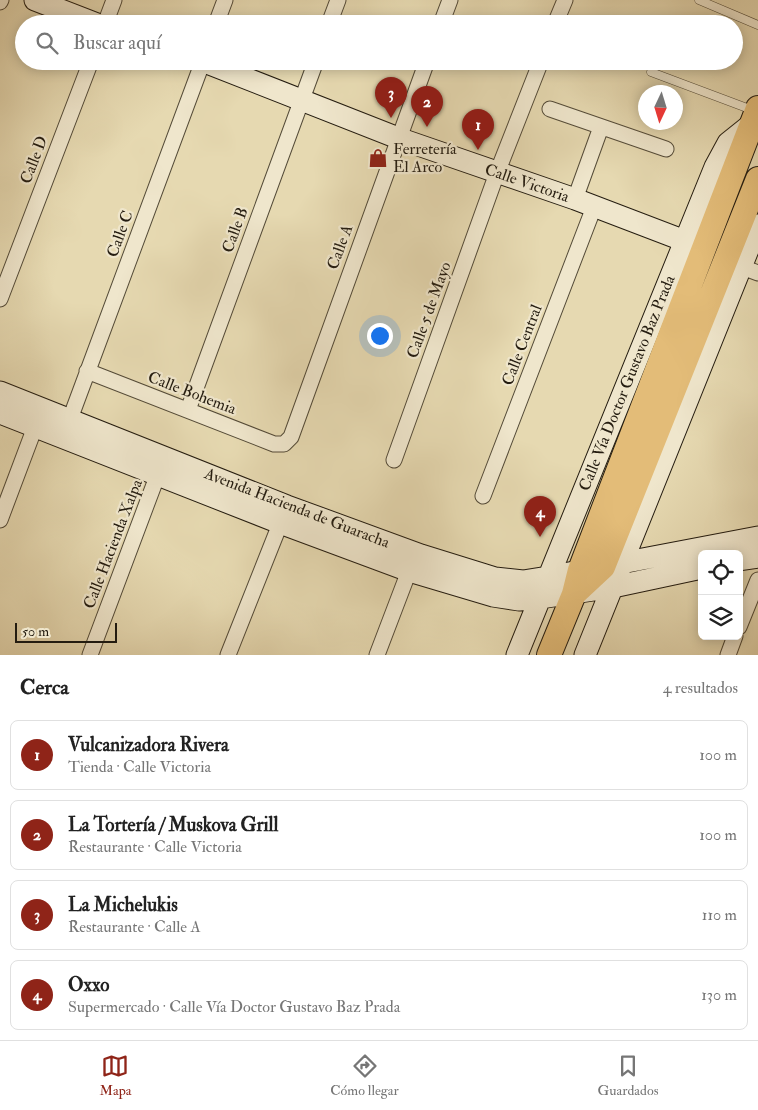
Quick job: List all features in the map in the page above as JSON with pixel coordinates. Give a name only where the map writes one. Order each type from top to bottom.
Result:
[{"type":"main road","name":"Calle Vía Doctor Gustavo Baz Prada","points":[[605,572],[756,114]]},
{"type":"main road","name":"Calle Vía Doctor Gustavo Baz Prada","points":[[549,655],[574,594],[605,572],[758,179]]},
{"type":"street","points":[[35,0],[74,15]]},
{"type":"street","points":[[108,15],[114,0]]},
{"type":"street","points":[[219,15],[225,0]]},
{"type":"street","points":[[332,15],[338,0]]},
{"type":"street","points":[[444,15],[450,0]]},
{"type":"street","points":[[559,15],[565,0]]},
{"type":"street","name":"Calle D","points":[[0,298],[87,70]]},
{"type":"street","name":"Calle C","points":[[70,419],[199,70]]},
{"type":"street","name":"Calle Victoria","points":[[225,70],[398,138],[574,199],[684,241]]},
{"type":"street","name":"Calle B","points":[[188,410],[313,70]]},
{"type":"street","name":"Calle A","points":[[284,444],[291,437],[424,70]]},
{"type":"street","name":"Calle 5 de Mayo","points":[[394,460],[497,173],[537,70]]},
{"type":"street","points":[[550,109],[666,149]]},
{"type":"street","name":"Calle Vía Doctor Gustavo Baz Prada","points":[[517,655],[715,167],[728,143],[756,114]]},
{"type":"street","points":[[574,199],[601,127]]},
{"type":"street","name":"Calle Central","points":[[483,496],[594,207]]},
{"type":"street","name":"Calle Vía Doctor Gustavo Baz Prada","points":[[585,655],[598,625],[605,572],[750,270],[758,225]]},
{"type":"street","name":"Calle Bohemia","points":[[87,371],[274,444],[284,444]]},
{"type":"street","name":"Avenida Hacienda de Guaracha","points":[[0,392],[38,417],[158,474],[496,578],[523,581],[605,572]]},
{"type":"street","name":"Avenida Hacienda de Guaracha","points":[[0,413],[70,419],[408,571],[493,596],[519,600],[574,594]]},
{"type":"street","points":[[0,520],[38,417]]},
{"type":"street","name":"Calle Hacienda Xalpa","points":[[90,655],[158,474]]},
{"type":"street","points":[[228,655],[284,514]]},
{"type":"street","points":[[605,572],[758,537]]},
{"type":"street","points":[[743,559],[758,556]]},
{"type":"street","points":[[605,572],[698,568]]},
{"type":"street","points":[[377,655],[408,571]]},
{"type":"street","points":[[743,617],[758,580]]},
{"type":"street","points":[[574,594],[598,625]]},
{"type":"street","points":[[728,655],[734,640]]},
{"type":"lane","points":[[699,0],[733,15]]},
{"type":"lane","points":[[743,19],[758,26]]},
{"type":"lane","points":[[651,72],[756,114]]},
{"type":"place","name":"La Michelukis","points":[[391,118]]},
{"type":"place","name":"La Tortería / Muskova Grill","points":[[427,127]]},
{"type":"place","name":"Vulcanizadora Rivera","points":[[478,150]]},
{"type":"place","name":"Ferretería El Arco","points":[[378,158]]},
{"type":"place","name":"Oxxo","points":[[540,537]]}]
